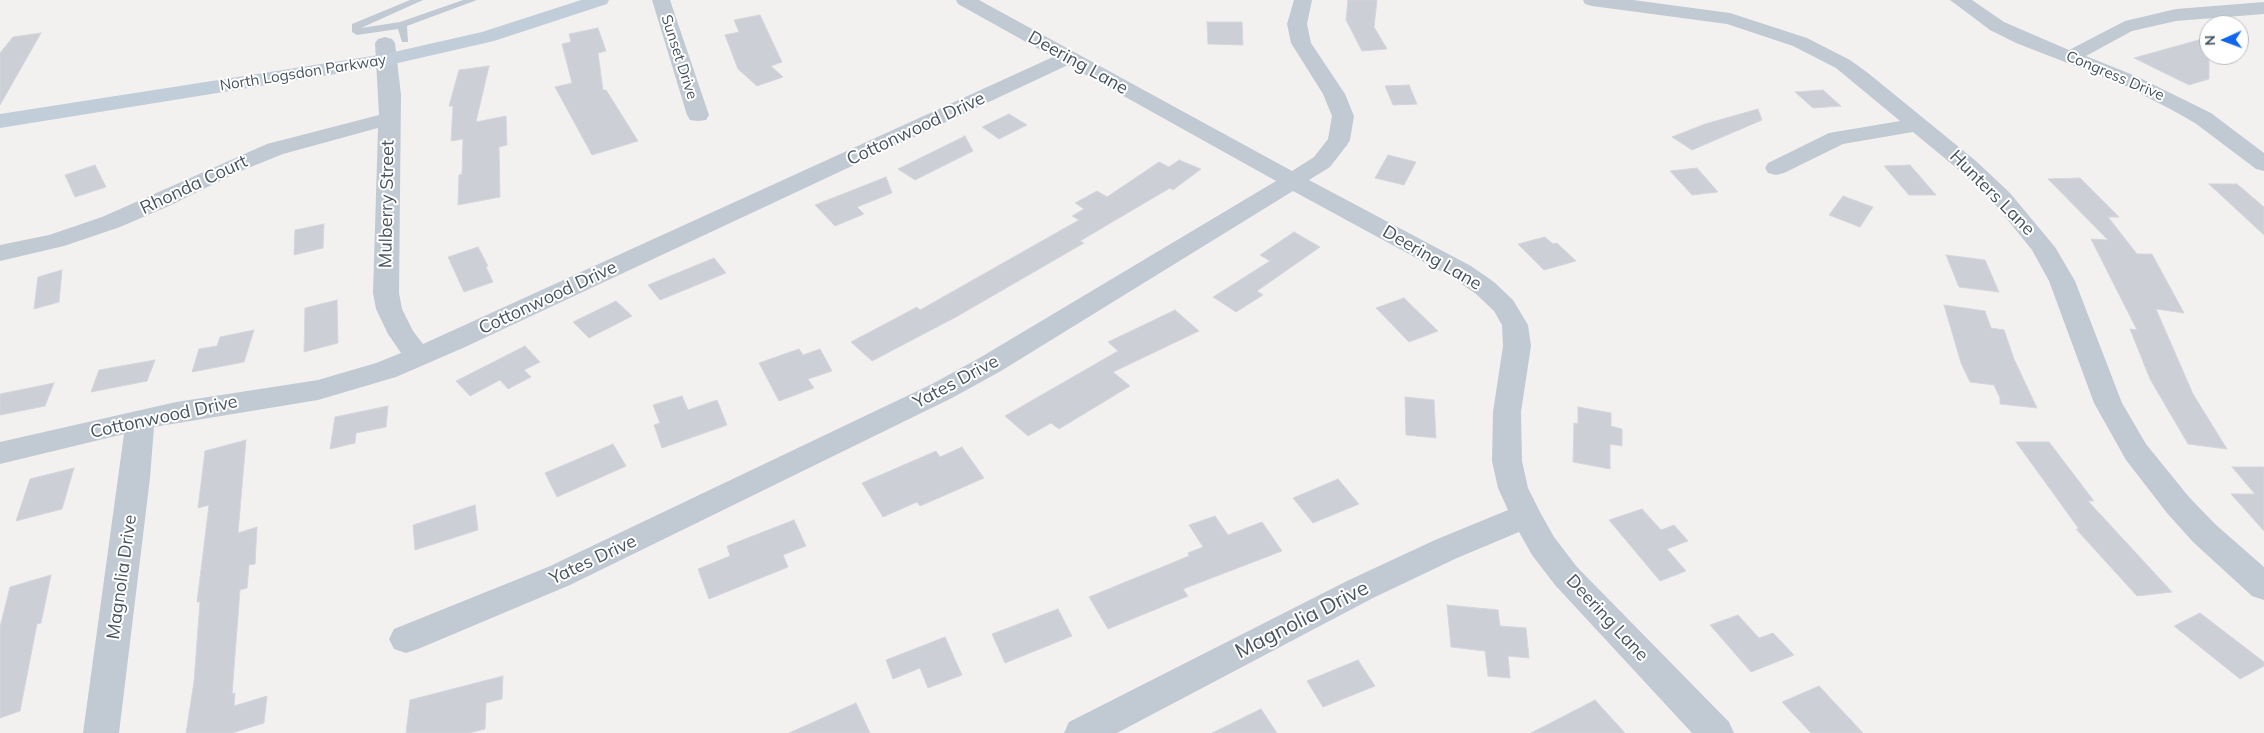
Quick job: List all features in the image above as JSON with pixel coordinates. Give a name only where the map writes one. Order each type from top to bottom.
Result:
[{"type":"main road","name":"North Logsdon Parkway","points":[[0,121],[394,42],[488,20],[554,0]]},
{"type":"main road","name":"North Logsdon Parkway","points":[[0,104],[394,42],[487,38],[600,0]]},
{"type":"street","name":"Sunset Drive","points":[[661,0],[698,115]]},
{"type":"street","name":"Deering Lane","points":[[965,0],[1462,272],[1485,288],[1504,306],[1515,325],[1517,346],[1507,412],[1507,461],[1513,488],[1526,516],[1543,546],[1566,576],[1716,733]]},
{"type":"street","name":"Yates Drive","points":[[406,639],[559,576],[942,391],[992,364],[1294,181],[1322,162],[1339,140],[1343,116],[1339,105],[1306,53],[1298,33],[1298,14],[1303,0]]},
{"type":"street","name":"Hunters Lane","points":[[1592,0],[1706,14],[1777,33],[1843,64],[1920,124],[2002,198],[2044,247],[2062,281],[2108,403],[2136,452],[2198,526],[2264,587]]},
{"type":"street","name":"Congress Drive","points":[[1959,0],[1997,26],[2023,39],[2131,81],[2180,105],[2203,118],[2264,163]]},
{"type":"street","points":[[2070,57],[2113,32],[2142,23],[2176,15],[2264,8]]},
{"type":"street","name":"Mulberry Street","points":[[394,42],[389,119],[386,293],[389,309],[401,334],[418,357]]},
{"type":"street","name":"Cottonwood Drive","points":[[0,454],[212,405],[326,388],[361,379],[418,357],[1069,57]]},
{"type":"street","name":"Rhonda Court","points":[[0,253],[55,241],[111,222],[161,201],[228,168],[275,149],[389,119]]},
{"type":"street","points":[[1776,168],[1837,138],[1920,124]]},
{"type":"street","name":"Magnolia Drive","points":[[101,733],[135,478],[140,421]]},
{"type":"street","name":"Magnolia Drive","points":[[1082,733],[1361,589],[1446,548],[1526,516]]},
{"type":"lane","points":[[418,0],[355,26],[358,32],[394,42],[472,0]]},
{"type":"building","points":[[1348,0],[1377,0],[1374,27],[1387,49],[1362,51],[1346,20]]},
{"type":"building","points":[[760,15],[782,62],[771,66],[783,77],[757,86],[738,69],[725,35],[739,32],[734,20]]},
{"type":"building","points":[[1207,22],[1242,22],[1243,45],[1208,44]]},
{"type":"building","points":[[598,28],[606,51],[598,53],[603,90],[606,90],[638,141],[592,155],[555,87],[572,83],[562,44],[571,42],[569,34]]},
{"type":"building","points":[[41,33],[0,105],[0,53],[13,37]]},
{"type":"building","points":[[2199,40],[2199,65],[2209,65],[2209,79],[2189,85],[2134,58]]},
{"type":"building","points":[[489,66],[476,122],[506,116],[507,145],[499,147],[500,197],[458,205],[459,175],[462,174],[463,139],[451,141],[453,106],[449,106],[459,70]]},
{"type":"building","points":[[1409,85],[1417,104],[1393,105],[1385,86]]},
{"type":"building","points":[[1823,90],[1841,106],[1813,108],[1795,92]]},
{"type":"building","points":[[1758,109],[1762,120],[1692,150],[1672,137],[1705,124]]},
{"type":"building","points":[[1009,114],[1027,125],[999,139],[982,127]]},
{"type":"building","points":[[965,136],[973,151],[915,180],[898,169]]},
{"type":"building","points":[[1388,155],[1416,162],[1404,185],[1375,178]]},
{"type":"building","points":[[1179,160],[1201,169],[1173,190],[1170,188],[1080,241],[1084,243],[956,317],[872,361],[851,342],[917,307],[920,310],[1079,220],[1072,216],[1084,209],[1075,203],[1097,191],[1107,197],[1159,162],[1169,167]]},
{"type":"building","points":[[95,165],[106,187],[75,197],[65,175]]},
{"type":"building","points":[[1910,165],[1936,195],[1909,195],[1884,166]]},
{"type":"building","points":[[1697,168],[1718,192],[1692,195],[1670,171]]},
{"type":"building","points":[[886,177],[892,193],[857,207],[864,214],[835,226],[815,205]]},
{"type":"building","points":[[2080,178],[2119,217],[2108,217],[2137,254],[2152,254],[2184,313],[2156,309],[2193,394],[2227,449],[2188,444],[2150,379],[2130,329],[2137,330],[2091,239],[2108,240],[2048,179]]},
{"type":"building","points":[[2209,184],[2237,184],[2264,207],[2264,235]]},
{"type":"building","points":[[1843,196],[1873,207],[1860,227],[1829,215]]},
{"type":"building","points":[[324,224],[323,248],[294,255],[295,230]]},
{"type":"building","points":[[1294,232],[1320,247],[1257,291],[1263,295],[1236,312],[1213,297],[1270,261],[1260,255]]},
{"type":"building","points":[[1545,237],[1553,244],[1557,243],[1576,261],[1544,270],[1518,244]]},
{"type":"building","points":[[478,247],[488,266],[486,267],[493,282],[464,292],[448,257]]},
{"type":"building","points":[[1946,255],[1985,260],[1999,292],[1959,287]]},
{"type":"building","points":[[714,258],[726,273],[660,300],[648,285]]},
{"type":"building","points":[[62,270],[59,302],[34,309],[38,277]]},
{"type":"building","points":[[1404,298],[1438,331],[1409,342],[1376,308]]},
{"type":"building","points":[[337,300],[338,343],[304,352],[305,308]]},
{"type":"building","points":[[616,301],[632,316],[589,338],[573,322]]},
{"type":"building","points":[[1944,305],[1985,311],[1991,328],[2004,330],[2014,359],[2037,408],[2000,404],[2000,398],[1994,385],[1970,382],[1961,363]]},
{"type":"building","points":[[1175,310],[1199,331],[1113,372],[1130,386],[1059,429],[1051,423],[1028,436],[1005,416],[1118,351],[1108,342]]},
{"type":"building","points":[[254,330],[244,362],[192,372],[199,349],[217,346],[220,337]]},
{"type":"building","points":[[525,346],[540,362],[524,370],[531,377],[508,389],[500,380],[470,396],[456,381]]},
{"type":"building","points":[[799,349],[803,355],[820,349],[832,371],[808,379],[814,388],[779,401],[759,363]]},
{"type":"building","points":[[155,360],[147,381],[91,392],[99,370]]},
{"type":"building","points":[[54,383],[45,406],[0,415],[0,394]]},
{"type":"building","points":[[682,396],[688,410],[717,400],[727,425],[662,448],[654,425],[660,423],[653,405]]},
{"type":"building","points":[[1405,397],[1434,400],[1436,438],[1406,435]]},
{"type":"building","points":[[388,406],[386,427],[356,433],[355,443],[330,449],[335,417]]},
{"type":"building","points":[[1578,407],[1611,413],[1611,426],[1622,429],[1622,446],[1610,444],[1610,469],[1573,462],[1574,423],[1578,424]]},
{"type":"building","points":[[246,440],[238,533],[257,527],[255,564],[249,565],[247,588],[240,590],[232,694],[235,693],[234,706],[267,696],[264,723],[232,733],[186,733],[194,682],[200,602],[197,602],[209,505],[198,508],[205,451]]},
{"type":"building","points":[[2016,442],[2049,442],[2094,501],[2088,501],[2172,592],[2137,596],[2076,529],[2079,529]]},
{"type":"building","points":[[613,444],[626,466],[557,497],[545,473]]},
{"type":"building","points":[[962,447],[984,478],[920,506],[917,502],[883,517],[862,483],[936,451],[940,457]]},
{"type":"building","points":[[2232,467],[2264,467],[2264,531],[2231,494],[2255,494]]},
{"type":"building","points":[[74,468],[62,509],[16,521],[30,479]]},
{"type":"building","points":[[1338,479],[1359,504],[1313,523],[1293,498]]},
{"type":"building","points":[[475,505],[478,530],[415,550],[413,525]]},
{"type":"building","points":[[1642,509],[1661,530],[1674,525],[1688,541],[1667,549],[1686,571],[1660,581],[1609,520]]},
{"type":"building","points":[[1215,516],[1228,535],[1262,522],[1282,551],[1183,589],[1188,596],[1108,629],[1089,597],[1189,556],[1188,553],[1203,547],[1189,525]]},
{"type":"building","points":[[794,520],[806,546],[783,555],[788,567],[709,599],[698,569],[730,556],[727,546]]},
{"type":"building","points":[[51,575],[41,623],[37,624],[20,711],[0,718],[0,627],[10,587]]},
{"type":"building","points":[[1447,605],[1498,610],[1500,626],[1526,628],[1529,658],[1508,656],[1510,678],[1488,676],[1485,651],[1451,647]]},
{"type":"building","points":[[1058,609],[1072,636],[1005,663],[992,634]]},
{"type":"building","points":[[2200,613],[2264,662],[2264,666],[2240,679],[2174,626]]},
{"type":"building","points":[[1738,615],[1759,638],[1773,633],[1794,655],[1751,672],[1710,625]]},
{"type":"building","points":[[945,637],[962,675],[928,688],[920,668],[893,679],[886,660]]},
{"type":"building","points":[[1358,660],[1375,686],[1323,707],[1307,681]]},
{"type":"building","points":[[503,676],[502,699],[486,703],[485,729],[469,733],[406,733],[410,700]]},
{"type":"building","points":[[1819,686],[1863,733],[1811,733],[1782,702]]},
{"type":"building","points":[[1595,700],[1625,733],[1531,733]]},
{"type":"building","points":[[856,703],[870,733],[789,733]]},
{"type":"building","points":[[1261,709],[1277,733],[1212,733]]}]
